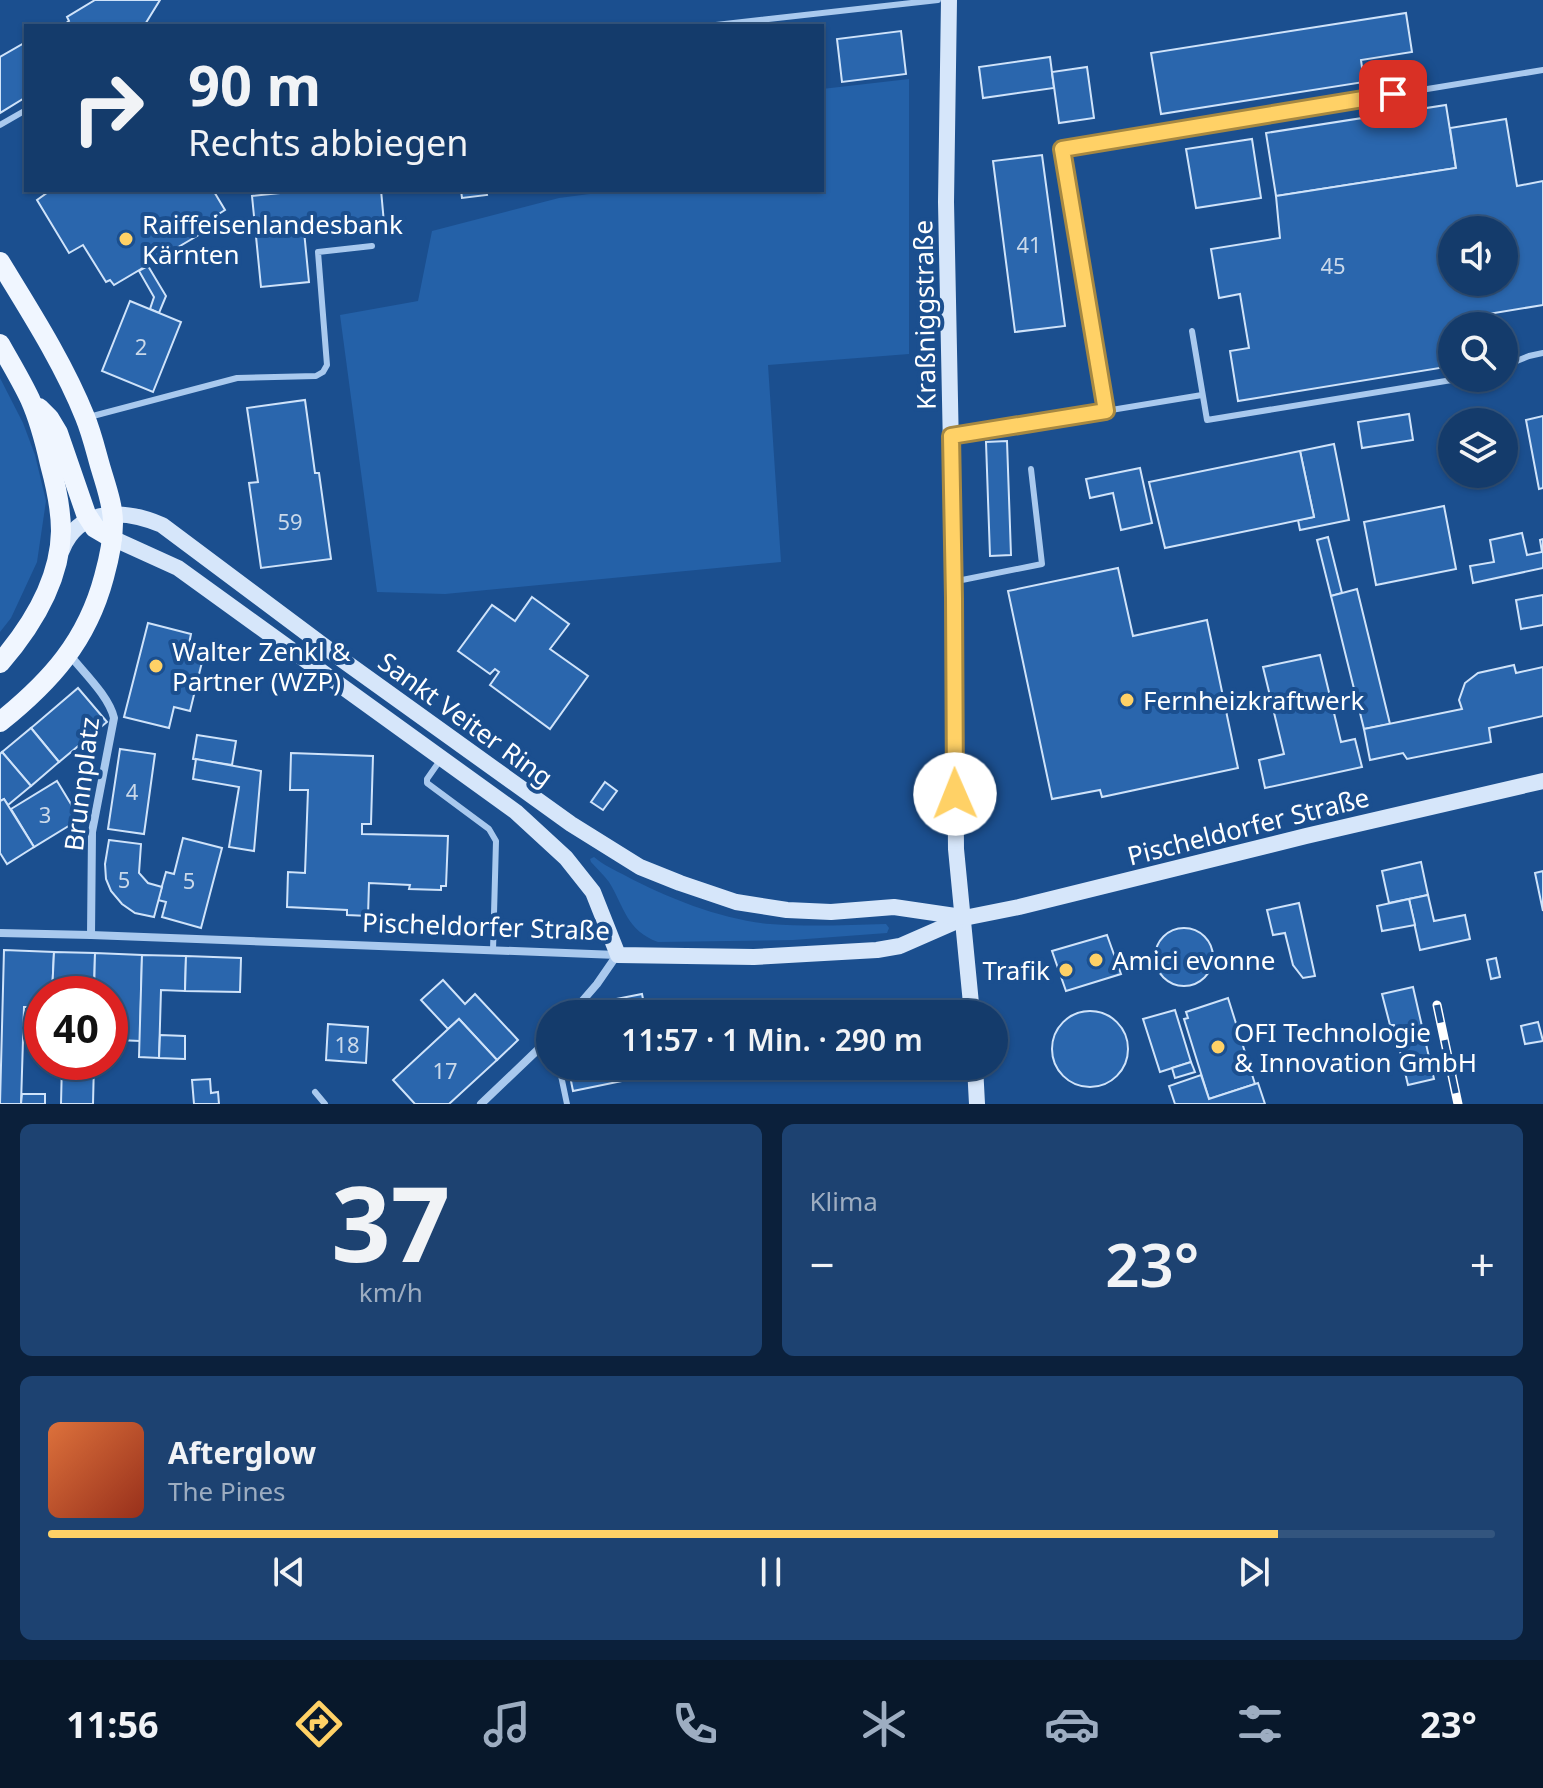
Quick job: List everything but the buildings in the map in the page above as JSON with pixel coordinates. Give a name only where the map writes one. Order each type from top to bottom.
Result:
[{"type":"main road","name":"Kraßniggstraße","points":[[949,0],[946,202],[956,849],[971,1000]]},
{"type":"main road","points":[[0,262],[68,380],[86,418],[110,506],[112,538],[100,593],[85,630],[47,680],[0,722]]},
{"type":"main road","points":[[0,344],[30,399],[45,442],[56,486],[61,531],[58,560]]},
{"type":"main road","points":[[30,399],[49,418],[58,433],[89,519],[95,528],[112,538]]},
{"type":"main road","name":"Sankt Veiter Ring","points":[[89,519],[103,515],[110,506],[162,525],[545,806],[640,867],[736,902],[787,910],[831,912],[894,907]]},
{"type":"main road","points":[[0,663],[22,637],[42,603],[67,536],[89,519]]},
{"type":"main road","name":"Sankt Veiter Ring","points":[[112,538],[178,568],[516,812],[566,858],[593,892],[618,955]]},
{"type":"main road","name":"Pischeldorfer Straße","points":[[618,955],[754,957],[900,946],[964,918],[1543,781]]},
{"type":"main road","name":"Pischeldorfer Straße","points":[[894,907],[964,918]]},
{"type":"main road","points":[[976,1080],[977,1104]]},
{"type":"street","name":"Brunnplatz","points":[[68,654],[107,701],[114,718],[92,832],[91,935]]},
{"type":"street","name":"Pischeldorfer Straße","points":[[0,933],[618,955]]},
{"type":"street","points":[[583,1000],[618,955]]},
{"type":"street","points":[[481,1104],[536,1052]]},
{"type":"lane","points":[[725,24],[938,0]]},
{"type":"lane","points":[[1106,411],[1062,149],[1543,70]]},
{"type":"lane","points":[[0,125],[24,111]]},
{"type":"lane","points":[[86,418],[237,378],[316,376],[323,372],[327,365],[318,252],[372,246]]},
{"type":"lane","points":[[1192,331],[1207,420],[1438,382]]},
{"type":"lane","points":[[1518,360],[1543,353]]},
{"type":"lane","points":[[951,436],[1202,395]]},
{"type":"lane","points":[[954,582],[1042,564],[1031,469]]},
{"type":"lane","points":[[442,758],[427,783],[489,829],[496,841],[493,950]]},
{"type":"lane","points":[[562,1080],[567,1104]]},
{"type":"lane","points":[[315,1092],[325,1104]]},
{"type":"shaded area","points":[[909,79],[909,354],[768,365],[781,562],[445,594],[377,592],[340,315],[418,301],[432,231],[559,198],[605,192],[824,192],[824,89]]},
{"type":"shaded area","points":[[0,378],[35,455],[46,501],[37,562],[11,618],[0,632]]},
{"type":"shaded area","points":[[594,857],[659,892],[733,918],[785,925],[886,924],[889,928],[887,933],[793,940],[658,942],[633,925],[609,882],[591,862],[590,859]]},
{"type":"railway","points":[[1437,1005],[1458,1104]]},
{"type":"place","name":"Raiffeisenlandesbank Kärnten","points":[[126,239]]},
{"type":"place","name":"Walter Zenkl & Partner (WZP)","points":[[156,666]]},
{"type":"place","name":"Fernheizkraftwerk","points":[[1127,700]]},
{"type":"place","name":"Amici evonne","points":[[1096,960]]},
{"type":"place","name":"Trafik","points":[[1066,970]]},
{"type":"place","name":"OFI Technologie & Innovation GmbH","points":[[1218,1047]]},
{"type":"route","points":[[955,794],[951,436],[1106,411],[1062,149],[1393,94]]}]
